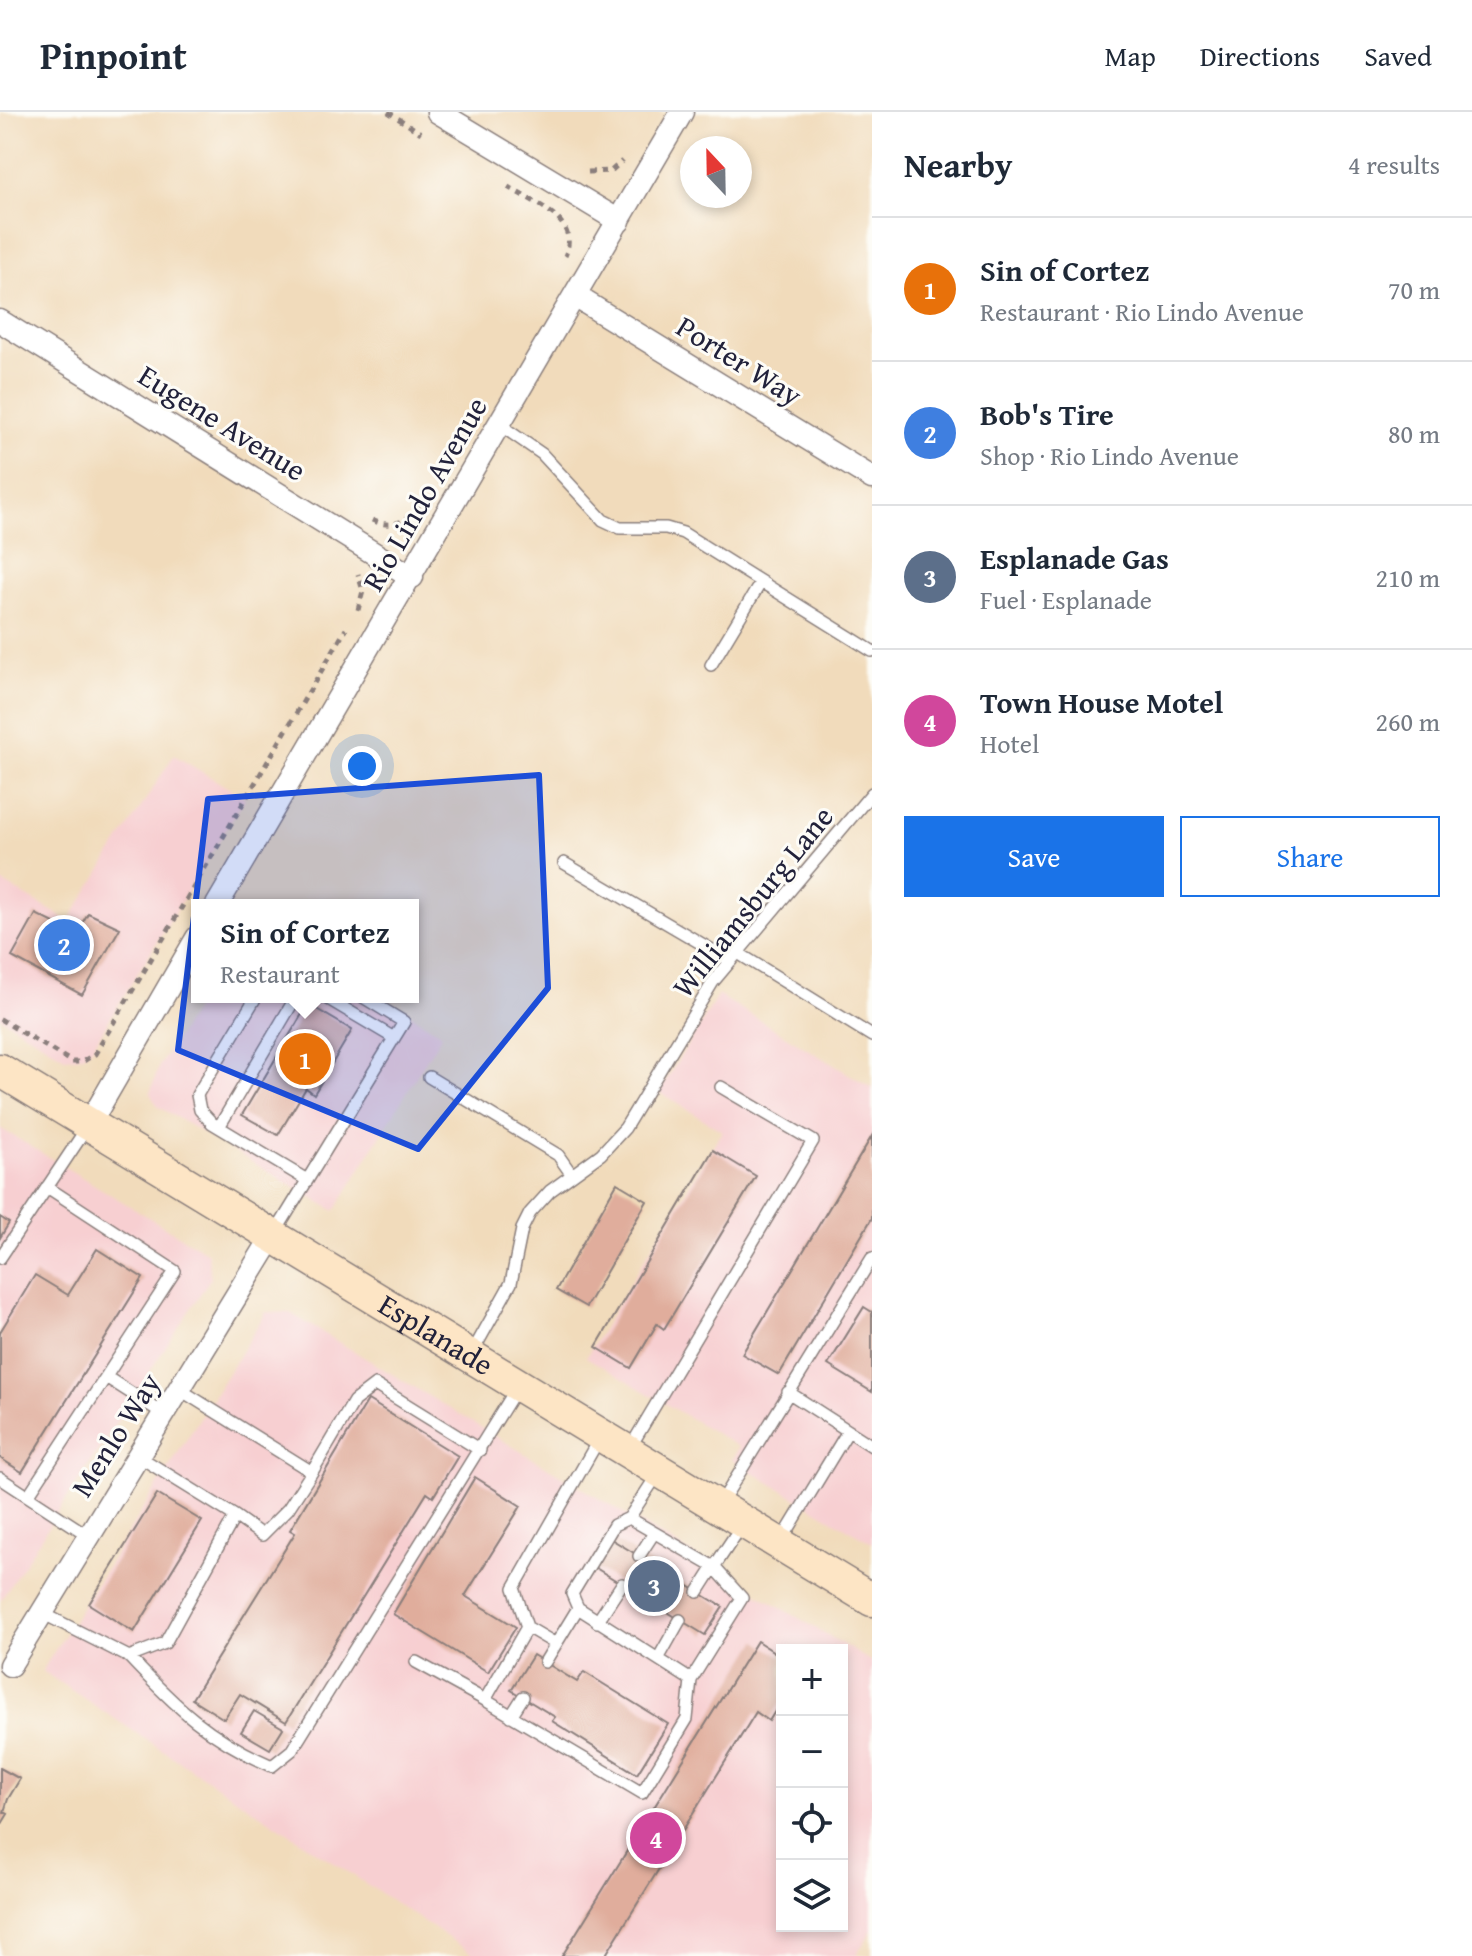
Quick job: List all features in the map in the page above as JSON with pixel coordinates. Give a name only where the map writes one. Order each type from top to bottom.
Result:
[{"type":"main road","name":"Esplanade","points":[[0,1070],[872,1600]]},
{"type":"street","points":[[438,112],[619,221]]},
{"type":"street","name":"Rio Lindo Avenue","points":[[221,899],[682,112]]},
{"type":"street","name":"Porter Way","points":[[575,296],[872,478]]},
{"type":"street","name":"Eugene Avenue","points":[[0,321],[412,577]]},
{"type":"street","points":[[88,1126],[191,948]]},
{"type":"street","name":"Menlo Way","points":[[5,1671],[273,1236]]},
{"type":"lane","points":[[500,425],[542,454],[603,520],[620,528],[666,528],[683,533],[872,651]]},
{"type":"lane","points":[[711,665],[761,582]]},
{"type":"lane","name":"Williamsburg Lane","points":[[469,1356],[511,1283],[522,1229],[530,1213],[550,1191],[601,1154],[625,1128],[697,1004],[872,793]]},
{"type":"lane","points":[[564,863],[872,1036]]},
{"type":"lane","points":[[252,1003],[197,1095],[200,1110],[219,1127],[307,1180]]},
{"type":"lane","points":[[219,1127],[292,1003]]},
{"type":"lane","points":[[335,1003],[394,1038]]},
{"type":"lane","points":[[273,1236],[404,1022],[373,1003]]},
{"type":"lane","points":[[429,1077],[558,1155],[572,1175]]},
{"type":"lane","points":[[556,1644],[527,1627],[514,1588],[615,1444],[813,1141],[721,1087]]},
{"type":"lane","points":[[0,1258],[88,1126]]},
{"type":"lane","points":[[28,1496],[175,1271],[47,1187]]},
{"type":"lane","points":[[698,1592],[714,1567],[732,1514],[788,1392],[872,1258]]},
{"type":"lane","points":[[106,1377],[164,1414]]},
{"type":"lane","points":[[138,1456],[262,1535],[288,1509],[354,1401],[375,1385],[480,1450]]},
{"type":"lane","points":[[42,1613],[129,1657],[183,1714],[245,1754],[272,1766],[292,1750],[519,1386]]},
{"type":"lane","points":[[179,1389],[312,1472]]},
{"type":"lane","points":[[788,1392],[872,1446]]},
{"type":"lane","points":[[780,1543],[848,1431]]},
{"type":"lane","points":[[660,1471],[629,1518],[614,1525],[572,1594],[578,1608],[597,1622],[691,1680]]},
{"type":"lane","points":[[0,1478],[89,1536]]},
{"type":"lane","points":[[129,1657],[165,1643],[235,1516]]},
{"type":"lane","points":[[416,1662],[642,1793],[687,1719],[691,1680],[742,1598],[714,1567],[629,1518]]},
{"type":"lane","points":[[639,1556],[654,1533]]},
{"type":"lane","points":[[597,1622],[622,1584]]},
{"type":"lane","points":[[545,1662],[578,1608]]},
{"type":"lane","points":[[658,1659],[680,1620]]},
{"type":"lane","points":[[485,1700],[527,1627]]},
{"type":"lane","points":[[511,1716],[523,1697]]},
{"type":"path","points":[[388,112],[426,136]]},
{"type":"path","points":[[580,169],[590,173],[611,171],[624,157]]},
{"type":"path","points":[[502,183],[565,225],[570,246],[557,270]]},
{"type":"path","points":[[358,511],[378,523],[394,525],[408,518],[428,491]]},
{"type":"path","points":[[0,1019],[72,1062],[82,1062],[95,1054],[359,608],[363,591],[355,570]]},
{"type":"highlighted area","points":[[539,775],[548,988],[418,1149],[178,1050],[208,799]]},
{"type":"shaded area","points":[[174,755],[245,798],[92,1048],[82,1056],[66,1058],[0,1017],[0,881],[69,921]]},
{"type":"shaded area","points":[[718,995],[872,1088],[872,1543],[732,1460],[739,1447],[586,1357],[722,1131],[659,1092]]},
{"type":"shaded area","points":[[198,1003],[392,1003],[442,1034],[335,1211],[159,1107],[150,1093],[159,1066]]},
{"type":"shaded area","points":[[0,1128],[208,1253],[210,1279],[0,1601]]},
{"type":"shaded area","points":[[266,1312],[290,1313],[842,1644],[776,1644],[776,1932],[848,1932],[848,1648],[872,1662],[872,1930],[856,1956],[476,1956],[42,1671]]},
{"type":"building","points":[[88,913],[120,928],[82,995],[12,957],[36,914],[76,934]]},
{"type":"building","points":[[308,1004],[352,1030],[314,1094],[306,1088],[278,1135],[242,1115]]},
{"type":"building","points":[[872,1136],[872,1218],[779,1375],[742,1354]]},
{"type":"building","points":[[713,1150],[756,1176],[664,1329],[657,1324],[631,1368],[596,1347]]},
{"type":"building","points":[[617,1183],[647,1201],[586,1307],[556,1290]]},
{"type":"building","points":[[0,1217],[9,1223],[0,1238]]},
{"type":"building","points":[[97,1249],[143,1278],[22,1472],[0,1458],[0,1332],[35,1275],[68,1295]]},
{"type":"building","points":[[864,1307],[872,1312],[872,1392],[828,1365]]},
{"type":"building","points":[[368,1400],[458,1456],[433,1497],[427,1493],[286,1722],[240,1694],[224,1719],[192,1699],[295,1533],[290,1530]]},
{"type":"building","points":[[475,1477],[521,1506],[465,1596],[516,1627],[488,1672],[393,1614]]},
{"type":"building","points":[[157,1494],[202,1521],[134,1632],[89,1604]]},
{"type":"building","points":[[611,1539],[723,1607],[705,1635],[594,1567]]},
{"type":"building","points":[[757,1641],[776,1653],[776,1710],[769,1721],[756,1712],[605,1956],[562,1956]]},
{"type":"building","points":[[533,1655],[577,1682],[584,1672],[668,1724],[637,1774],[552,1721],[555,1717],[511,1690]]},
{"type":"building","points":[[254,1711],[283,1728],[270,1749],[241,1732]]},
{"type":"building","points":[[0,1768],[20,1779],[8,1799],[4,1812],[8,1814],[0,1827]]},
{"type":"place","name":"Bob's Tire","points":[[64,945]]},
{"type":"place","name":"Sin of Cortez","points":[[305,1059]]},
{"type":"place","name":"Esplanade Gas","points":[[654,1586]]},
{"type":"place","name":"Town House Motel","points":[[656,1838]]}]
